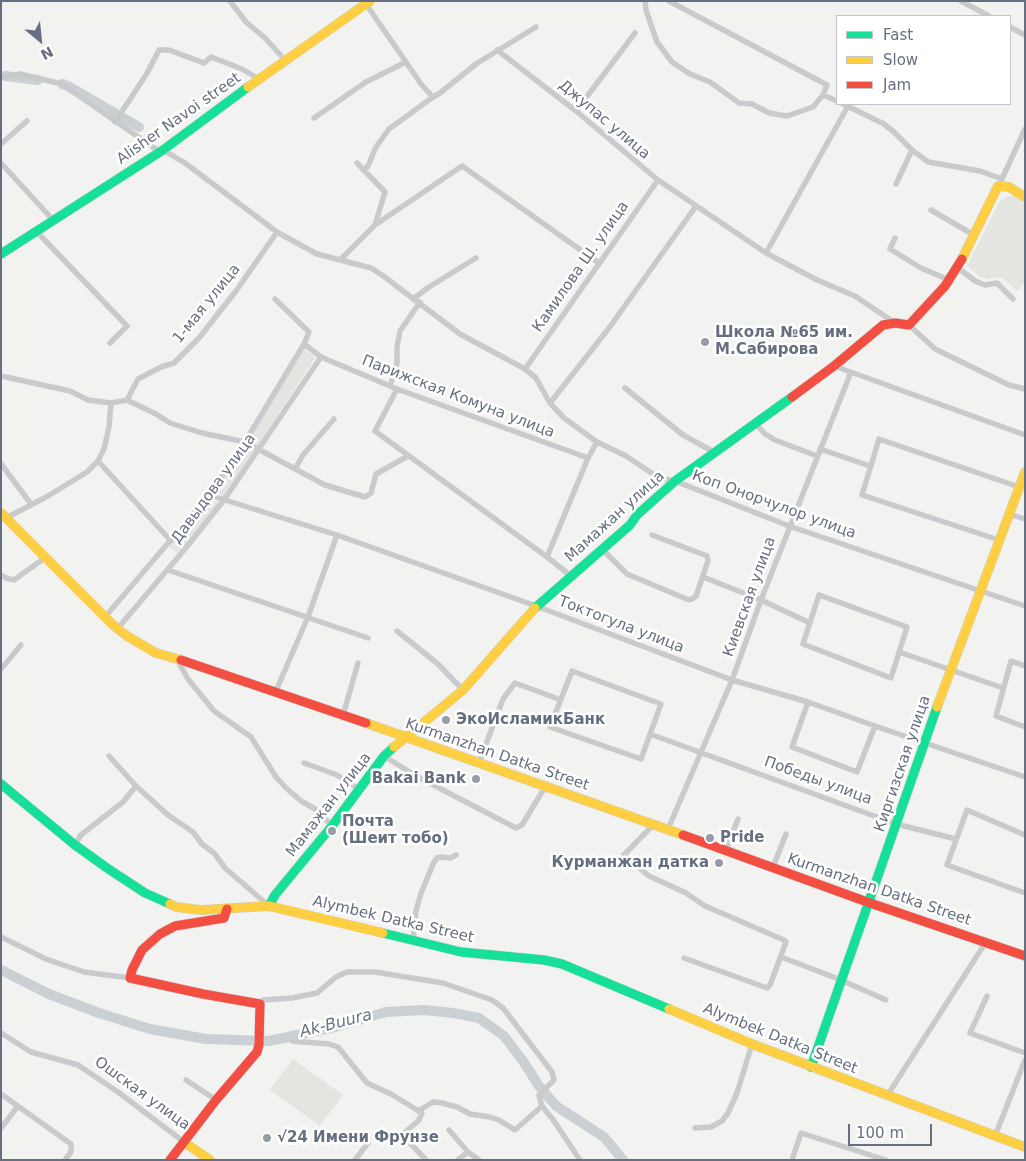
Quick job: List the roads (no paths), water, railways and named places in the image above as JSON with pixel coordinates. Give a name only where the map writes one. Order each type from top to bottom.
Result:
[{"type":"main road","name":"Alisher Navoi street","points":[[1,254],[161,151],[368,2]]},
{"type":"main road","points":[[895,323],[909,325],[945,286],[957,267],[1000,183],[1025,197]]},
{"type":"main road","name":"Мамажан улица","points":[[269,906],[275,895],[332,826],[384,756],[463,690],[536,606],[630,525],[637,515],[675,481],[834,366],[884,324],[895,323]]},
{"type":"main road","name":"Киргизская улица","points":[[811,1067],[926,744],[950,669],[1025,472]]},
{"type":"main road","name":"Kurmanzhan Datka Street","points":[[3,516],[118,628],[127,636],[156,653],[176,658],[343,715],[654,824],[870,903],[1025,956]]},
{"type":"main road","name":"Alymbek Datka Street","points":[[1,784],[75,845],[107,868],[160,901],[187,910],[269,906],[461,952],[544,960],[562,964],[752,1044],[1025,1147]]},
{"type":"main road","points":[[170,1160],[216,1100],[257,1052],[259,1045],[260,1004],[130,978],[142,950],[160,934],[174,926],[224,918],[227,909]]},
{"type":"main road","name":"Ошская улица","points":[[184,1142],[210,1160]]},
{"type":"street","points":[[230,1],[246,22],[265,38],[285,60]]},
{"type":"street","points":[[645,1],[646,10],[657,42],[672,62],[690,74],[710,82],[740,104],[752,104],[769,113],[787,116],[813,107],[823,95],[826,85],[669,1]]},
{"type":"street","points":[[961,1],[987,15]]},
{"type":"street","points":[[368,2],[406,62],[433,97]]},
{"type":"street","points":[[364,170],[368,166],[376,147],[389,129],[440,94],[476,64],[536,27]]},
{"type":"street","points":[[1011,29],[1025,35]]},
{"type":"street","points":[[576,111],[635,34]]},
{"type":"street","points":[[115,122],[146,75],[159,50],[169,50],[204,63],[211,57],[242,69],[259,79]]},
{"type":"street","name":"Джупас улица","points":[[497,50],[576,111],[658,180],[766,253],[817,280],[855,296],[895,323]]},
{"type":"street","points":[[314,118],[366,82],[406,62]]},
{"type":"street","name":"Коп Онорчулор улица","points":[[1,77],[20,74],[62,84],[115,122],[161,151],[186,162],[277,232],[317,254],[371,268],[413,299],[420,302],[460,334],[525,369],[536,378],[550,403],[564,418],[597,442],[626,456],[659,478],[675,481],[790,526],[1025,606]]},
{"type":"street","points":[[823,95],[836,101]]},
{"type":"street","points":[[766,253],[846,105],[884,124],[928,162],[980,170],[1000,183],[1025,129]]},
{"type":"street","points":[[1,144],[27,121]]},
{"type":"street","points":[[896,184],[912,150]]},
{"type":"street","points":[[1,162],[54,221]]},
{"type":"street","points":[[357,164],[385,192],[375,225]]},
{"type":"street","points":[[341,259],[375,225],[462,166],[600,263]]},
{"type":"street","name":"Камилова Ш. улица","points":[[525,369],[658,180]]},
{"type":"street","points":[[550,403],[609,328],[696,206]]},
{"type":"street","points":[[931,210],[974,235]]},
{"type":"street","points":[[37,232],[126,326],[110,343]]},
{"type":"street","name":"1-мая улица","points":[[127,400],[138,379],[161,367],[174,363],[199,338],[236,292],[277,232]]},
{"type":"street","points":[[895,238],[890,249],[921,268],[949,280]]},
{"type":"street","points":[[413,299],[476,258]]},
{"type":"street","points":[[957,267],[975,281],[985,285],[997,283],[1013,299]]},
{"type":"street","points":[[105,616],[209,495],[304,344],[309,332],[275,299]]},
{"type":"street","points":[[390,386],[397,363],[400,331],[420,302]]},
{"type":"street","points":[[909,325],[935,349],[1008,385],[1025,389]]},
{"type":"street","name":"Парижская Комуна улица","points":[[304,344],[321,357],[397,389],[588,458]]},
{"type":"street","name":"Давыдова улица","points":[[118,628],[168,570],[224,500],[321,357]]},
{"type":"street","points":[[834,366],[1025,435]]},
{"type":"street","name":"Киевская улица","points":[[668,829],[732,680],[761,600],[851,372]]},
{"type":"street","points":[[1,376],[70,391],[88,400],[111,403],[127,400],[170,423],[202,433],[244,442],[325,485],[365,497],[371,493],[376,474],[408,456]]},
{"type":"street","points":[[625,388],[683,435],[714,452]]},
{"type":"street","points":[[397,389],[375,431],[571,576]]},
{"type":"street","points":[[3,516],[48,496],[87,472],[98,461],[104,449],[109,427],[111,403]]},
{"type":"street","points":[[295,469],[303,455],[334,420]]},
{"type":"street","points":[[755,423],[765,434],[775,440],[817,456]]},
{"type":"street","points":[[999,540],[862,494],[879,438],[1019,487]]},
{"type":"street","points":[[547,557],[588,458],[597,442]]},
{"type":"street","points":[[820,449],[870,466]]},
{"type":"street","points":[[98,461],[171,541]]},
{"type":"street","points":[[1,464],[31,504]]},
{"type":"street","name":"Токтогула улица","points":[[209,495],[337,535],[536,606],[732,680],[808,702],[1025,777]]},
{"type":"street","points":[[1009,514],[1025,519]]},
{"type":"street","points":[[602,550],[627,574],[689,600],[696,596],[708,561],[707,556],[652,534]]},
{"type":"street","points":[[275,693],[308,617],[337,535]]},
{"type":"street","points":[[1,576],[14,580],[46,558]]},
{"type":"street","points":[[168,570],[368,638]]},
{"type":"street","points":[[703,576],[810,623]]},
{"type":"street","points":[[819,595],[907,627],[891,678],[803,644],[810,623],[819,595]]},
{"type":"street","points":[[397,631],[438,664],[463,690]]},
{"type":"street","points":[[1,669],[21,645]]},
{"type":"street","points":[[899,652],[1003,688]]},
{"type":"street","points":[[176,658],[188,680],[214,711],[251,737],[276,777],[286,788],[301,801],[315,809],[332,826]]},
{"type":"street","points":[[1025,666],[1011,661],[996,716],[1025,727]]},
{"type":"street","points":[[343,715],[358,663]]},
{"type":"street","points":[[572,671],[662,704],[650,734],[641,759],[550,727],[572,671]]},
{"type":"street","points":[[479,763],[503,699],[514,683],[561,700]]},
{"type":"street","points":[[808,702],[792,747],[857,772],[875,726]]},
{"type":"street","name":"Победы улица","points":[[650,734],[896,824],[956,839]]},
{"type":"street","points":[[109,756],[136,786],[168,816],[193,832],[202,844],[214,853],[225,868],[269,906]]},
{"type":"street","points":[[384,756],[416,776],[516,828],[522,825],[546,787]]},
{"type":"street","points":[[304,763],[336,775],[359,789]]},
{"type":"street","points":[[75,845],[80,835],[123,802],[136,786]]},
{"type":"street","points":[[1025,835],[967,810],[947,865],[1025,893]]},
{"type":"street","points":[[726,850],[738,818]]},
{"type":"street","points":[[654,824],[624,855],[649,876],[686,893],[705,906],[786,942],[768,988],[684,958]]},
{"type":"street","points":[[773,867],[786,834]]},
{"type":"street","points":[[413,941],[416,911],[421,893],[434,862],[440,856],[451,858],[456,855]]},
{"type":"street","points":[[1,937],[46,959],[84,972],[130,978]]},
{"type":"street","points":[[887,1096],[986,942]]},
{"type":"street","points":[[781,957],[886,1000]]},
{"type":"street","points":[[260,1004],[263,1000],[292,998],[316,993],[336,977],[347,972],[375,972],[443,983],[492,1000],[503,1008],[552,1072],[554,1080],[539,1095],[542,1106],[580,1160]]},
{"type":"street","points":[[987,996],[970,1033],[1025,1053]]},
{"type":"street","name":"Ошская улица","points":[[1,1033],[31,1052],[78,1065],[118,1092],[184,1142]]},
{"type":"street","points":[[292,1041],[329,1044],[338,1047],[367,1083],[391,1094],[422,1113],[421,1117],[404,1134],[404,1137],[426,1160]]},
{"type":"street","points":[[695,1128],[711,1127],[722,1121],[728,1113],[737,1093],[752,1044]]},
{"type":"street","points":[[995,1136],[1025,1060]]},
{"type":"street","points":[[186,1080],[216,1100]]},
{"type":"street","points":[[1,1094],[71,1144],[71,1152],[66,1160]]},
{"type":"street","points":[[418,1111],[433,1102],[442,1103],[457,1107],[470,1114],[499,1120],[515,1130],[542,1106]]},
{"type":"street","points":[[1,1128],[18,1106]]},
{"type":"street","points":[[449,1130],[468,1152],[479,1160]]},
{"type":"street","points":[[792,1160],[802,1133],[886,1160]]},
{"type":"street","points":[[355,1160],[368,1143]]},
{"type":"street","points":[[458,1160],[468,1152]]},
{"type":"waterway","points":[[5,76],[38,80]]},
{"type":"waterway","points":[[62,84],[139,127]]},
{"type":"waterway","name":"Ak-Buura","points":[[1,970],[49,994],[99,1013],[150,1029],[206,1039],[269,1041],[335,1027],[386,1012],[424,1010],[479,1018],[504,1036],[539,1086],[556,1106],[604,1137],[623,1160]]},
{"type":"place","name":"Школа №65 им. М.Сабирова","points":[[705,342]]},
{"type":"place","name":"ЭкоИсламикБанк","points":[[446,720]]},
{"type":"place","name":"Bakai Bank","points":[[476,779]]},
{"type":"place","name":"Почта (Шеит тобо)","points":[[332,831]]},
{"type":"place","name":"Pride","points":[[710,838]]},
{"type":"place","name":"Курманжан датка","points":[[719,863]]},
{"type":"place","name":"√24 Имени Фрунзе","points":[[267,1138]]}]
